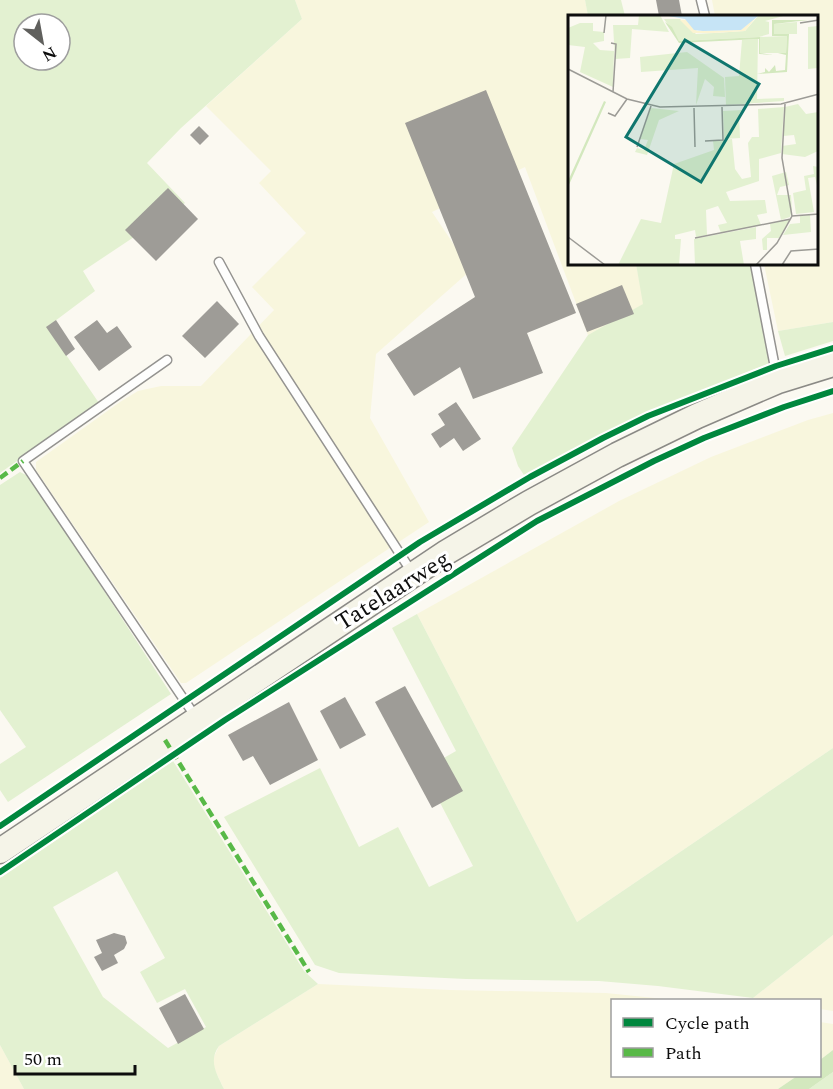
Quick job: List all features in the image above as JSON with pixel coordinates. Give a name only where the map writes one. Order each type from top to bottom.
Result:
[{"type":"main road","name":"Tatelaarweg","points":[[0,851],[413,574],[529,503],[617,455],[697,416],[778,381],[833,364]]},
{"type":"lane","points":[[701,0],[705,15]]},
{"type":"lane","points":[[219,262],[259,336],[413,574]]},
{"type":"lane","points":[[755,266],[778,381]]},
{"type":"lane","points":[[167,360],[23,461],[197,719]]},
{"type":"shaded area","points":[[295,0],[585,0],[588,15],[568,15],[568,266],[636,266],[644,304],[588,335],[525,167],[432,212],[471,270],[376,354],[370,418],[429,522],[186,683],[181,683],[36,470],[36,462],[138,391],[161,386],[201,386],[274,310],[252,287],[306,233],[259,183],[271,171],[206,106],[302,19]]},
{"type":"shaded area","points":[[712,0],[833,0],[833,322],[778,331],[764,266],[818,266],[818,15],[715,15]]},
{"type":"shaded area","points":[[833,413],[833,748],[577,922],[417,614],[619,501],[711,457],[808,420]]},
{"type":"shaded area","points":[[833,935],[833,1011],[821,1009],[821,999],[753,998]]},
{"type":"shaded area","points":[[318,984],[450,990],[606,993],[664,999],[611,999],[611,1077],[796,1077],[778,1089],[224,1089],[214,1068],[213,1059],[219,1046]]},
{"type":"shaded area","points":[[821,1022],[833,1024],[833,1050],[821,1059]]},
{"type":"shaded area","points":[[0,1045],[24,1089],[0,1089]]},
{"type":"green space","points":[[0,0],[295,0],[302,19],[181,128],[147,163],[185,203],[83,271],[95,291],[47,327],[99,403],[0,473]]},
{"type":"green space","points":[[585,0],[621,0],[625,15],[588,15]]},
{"type":"green space","points":[[636,266],[752,266],[770,361],[768,364],[640,415],[524,475],[518,466],[512,448],[588,335],[643,304]]},
{"type":"green space","points":[[833,322],[833,341],[785,356],[778,331]]},
{"type":"green space","points":[[20,472],[30,477],[171,694],[8,802],[0,790],[0,764],[26,747],[0,710],[0,485]]},
{"type":"green space","points":[[417,614],[577,922],[833,748],[833,935],[753,998],[599,981],[466,979],[339,973],[315,965],[224,817],[320,768],[359,847],[398,827],[429,887],[473,866],[423,770],[456,751],[392,628]]},
{"type":"green space","points":[[173,761],[304,971],[318,984],[219,1046],[214,1062],[216,1073],[224,1089],[24,1089],[0,1045],[0,878]],"holes":[[[117,871],[165,958],[140,972],[157,1003],[185,989],[206,1027],[168,1048],[103,997],[53,907]]]},
{"type":"green space","points":[[833,1050],[833,1072],[809,1089],[778,1089],[796,1077],[821,1077],[821,1059]]},
{"type":"green space","points":[[833,1072],[833,1089],[809,1089]]},
{"type":"building","points":[[656,0],[679,0],[682,15],[659,15]]},
{"type":"building","points":[[486,90],[576,313],[527,333],[543,373],[473,399],[460,367],[414,396],[387,354],[475,297],[405,123]]},
{"type":"building","points":[[199,126],[209,136],[200,145],[190,135]]},
{"type":"building","points":[[168,188],[198,219],[156,261],[125,230]]},
{"type":"building","points":[[622,285],[634,314],[587,332],[576,304]]},
{"type":"building","points":[[217,301],[239,324],[205,358],[182,336]]},
{"type":"building","points":[[56,320],[75,349],[66,356],[46,327]]},
{"type":"building","points":[[97,320],[107,333],[117,326],[132,347],[99,371],[74,337]]},
{"type":"building","points":[[456,402],[481,439],[463,451],[454,438],[440,448],[431,434],[445,425],[438,414]]},
{"type":"building","points":[[405,686],[463,791],[432,808],[375,702]]},
{"type":"building","points":[[345,697],[366,735],[340,749],[320,711]]},
{"type":"building","points":[[289,702],[318,760],[270,785],[253,756],[243,761],[228,735]]},
{"type":"building","points":[[114,933],[125,936],[127,943],[124,949],[114,955],[118,963],[102,971],[94,957],[102,953],[96,940]]},
{"type":"building","points":[[185,994],[204,1029],[178,1044],[159,1008]]},
{"type":"marked path","points":[[0,478],[23,461]]},
{"type":"marked path","points":[[165,740],[309,972]]},
{"type":"cycle path","points":[[0,826],[420,542],[530,477],[648,416],[776,366],[833,348]]},
{"type":"cycle path","points":[[0,872],[225,720],[537,521],[704,438],[833,391]]}]
